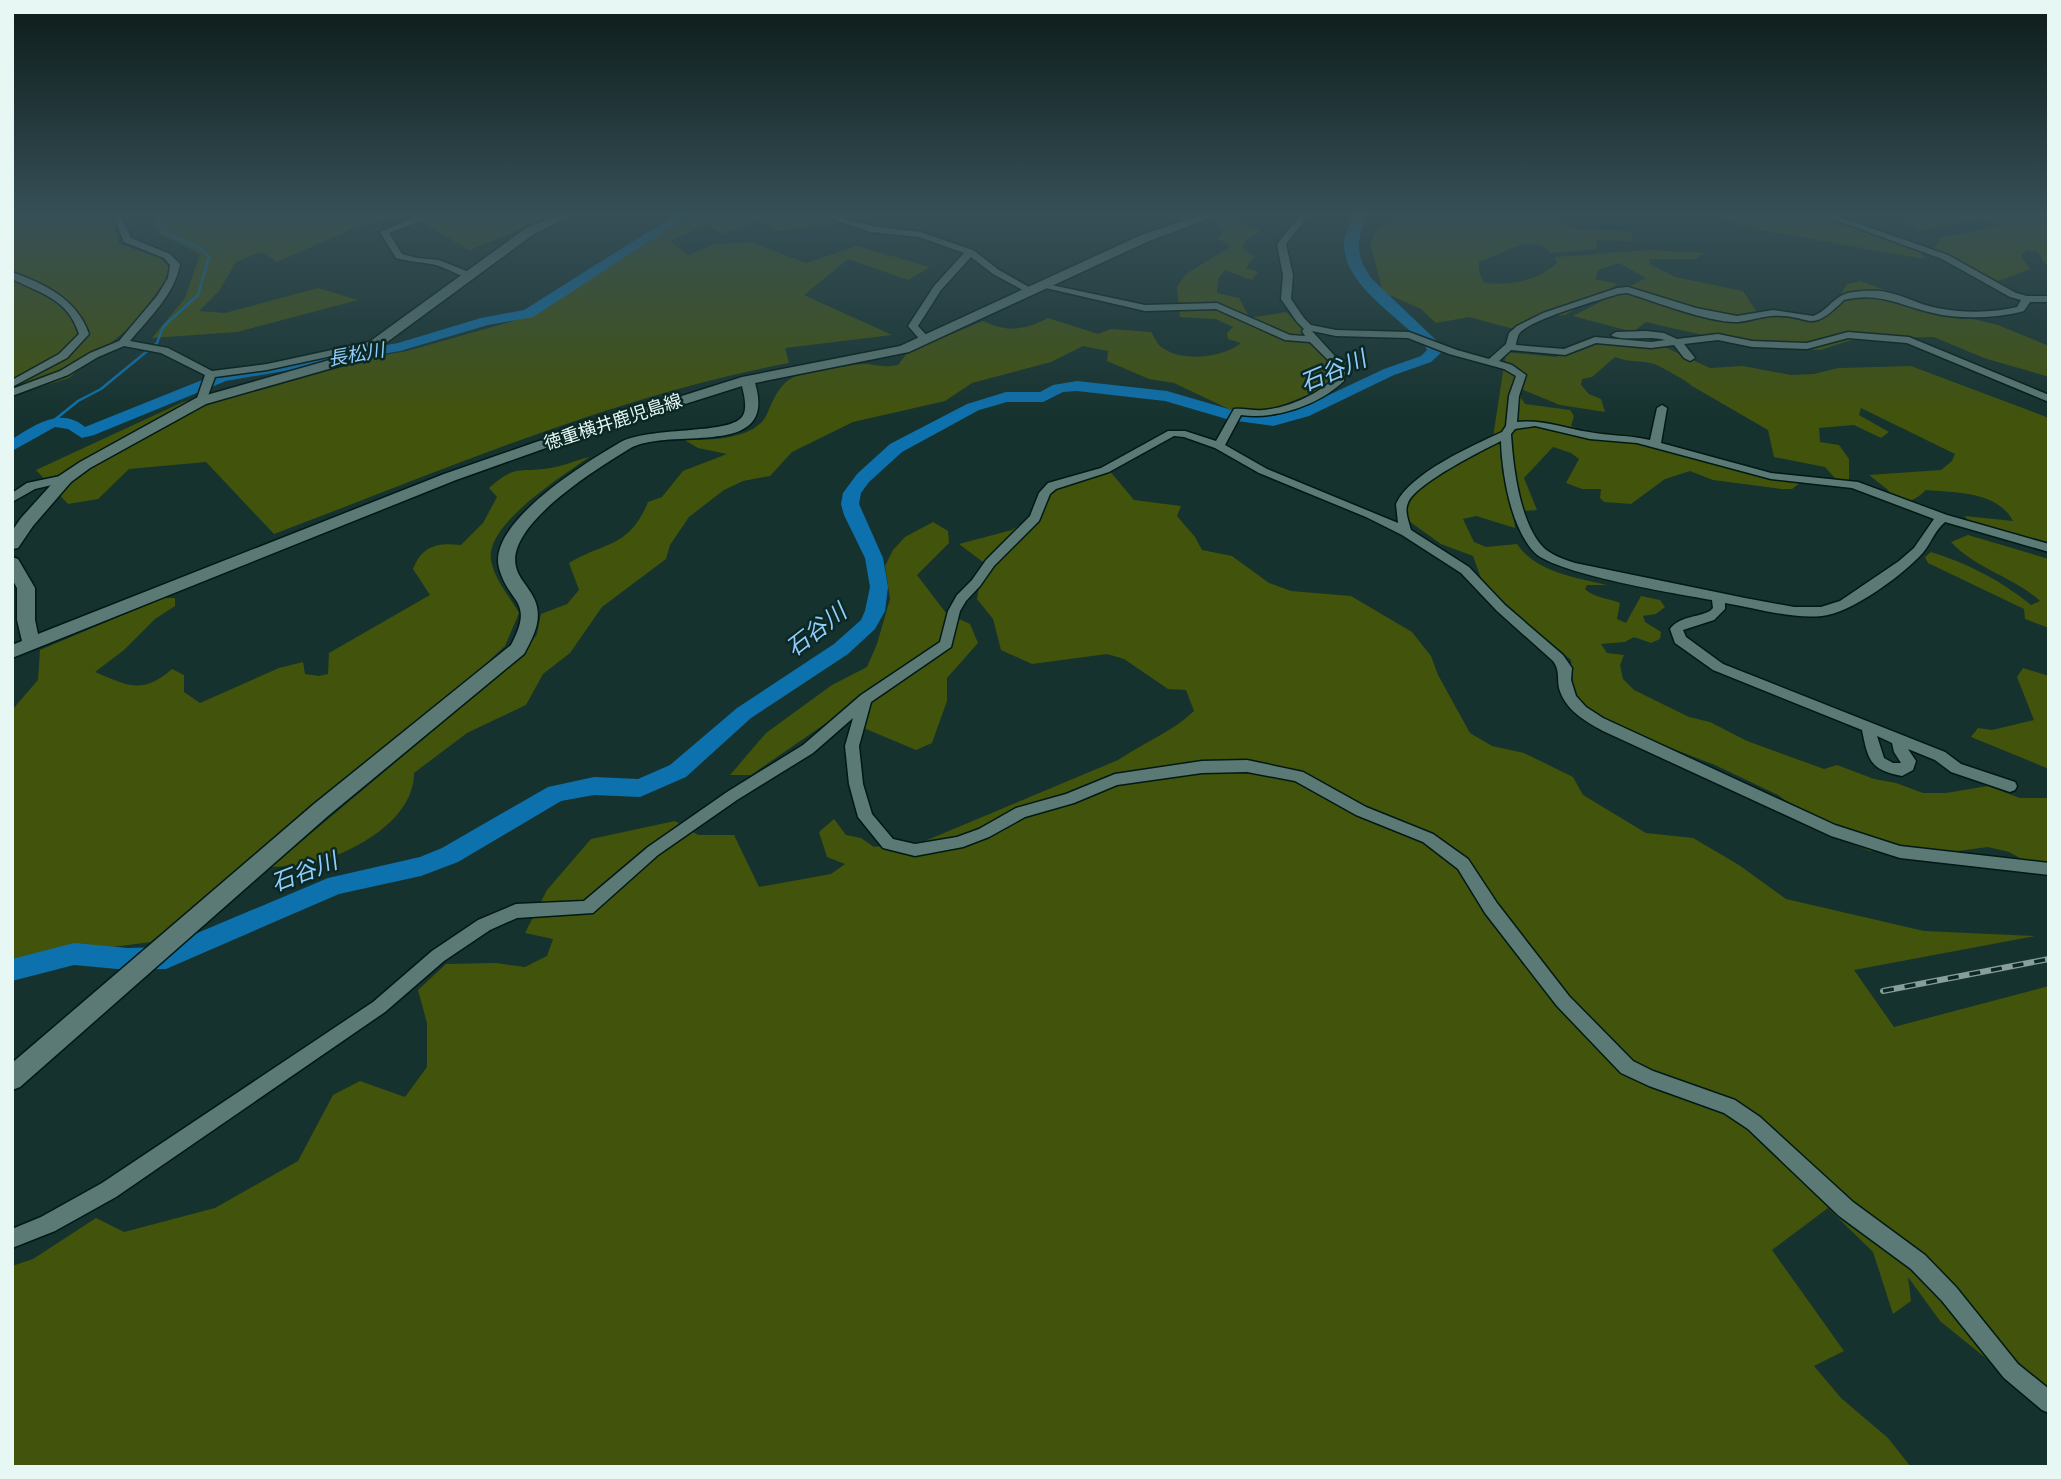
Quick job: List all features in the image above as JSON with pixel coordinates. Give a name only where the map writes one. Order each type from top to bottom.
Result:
[{"type":"street","points":[[12,384],[63,356],[84,334],[81,319],[66,303],[26,282]]},
{"type":"street","points":[[12,393],[64,373],[94,355],[123,343],[170,282]]},
{"type":"street","points":[[123,343],[151,348],[206,385],[359,356],[463,282]]},
{"type":"street","points":[[926,340],[913,326],[942,282]]},
{"type":"street","points":[[1020,282],[1036,289],[1145,307],[1217,306],[1288,338],[1311,339],[1324,347],[1341,373],[1336,384],[1283,410],[1235,415],[1219,446]]},
{"type":"street","name":"徳重横井鹿児島線","points":[[12,652],[470,469],[747,380],[879,355],[926,340],[1051,282]]},
{"type":"street","points":[[1288,282],[1286,299],[1308,327],[1336,332],[1392,333],[1425,340],[1471,358],[1493,361],[1521,375],[1514,396],[1506,454],[1526,533],[1541,552],[1567,564],[1633,581],[1816,613],[1836,608],[1918,552],[1931,525],[1943,518]]},
{"type":"street","points":[[1990,282],[2013,295],[2027,299],[2049,299]]},
{"type":"street","points":[[1493,361],[1510,345],[1514,333],[1520,328],[1546,315],[1617,291],[1628,290],[1694,311],[1737,319],[1773,313],[1814,319],[1823,316],[1841,298],[1852,295],[1884,294],[1936,311],[2001,314],[2021,309],[2027,299]]},
{"type":"street","points":[[1308,327],[1311,339]]},
{"type":"street","points":[[1510,345],[1565,352],[1595,340],[1651,345],[1718,337],[1752,344],[1807,346],[1848,335],[1909,340],[2049,399]]},
{"type":"street","points":[[1677,341],[1689,358]]},
{"type":"street","points":[[12,544],[27,522],[65,479],[206,385],[267,367],[376,345]]},
{"type":"street","points":[[12,1079],[321,810],[517,649],[527,634],[532,617],[528,601],[506,564],[506,550],[521,523],[627,444],[646,437],[715,434],[746,423],[754,408],[753,394],[747,380]]},
{"type":"street","points":[[1655,444],[1662,408]]},
{"type":"street","points":[[1406,532],[1401,513],[1405,497],[1479,446],[1508,430],[1535,423],[1590,436],[1637,439],[1771,476],[1854,485],[1943,518],[2049,548]]},
{"type":"street","points":[[12,1239],[48,1224],[109,1190],[379,1007],[438,956],[484,925],[516,911],[587,908],[653,850],[732,796],[808,749],[866,699],[946,644],[954,611],[961,598],[1007,545],[1035,518],[1045,493],[1052,486],[1105,470],[1172,433],[1185,434],[1219,446],[1263,471],[1370,514],[1406,532],[1465,570],[1501,608],[1558,657],[1565,668],[1563,683],[1569,699],[1586,715],[1608,727],[1831,830],[1864,842],[1911,854],[2049,869]]},
{"type":"street","points":[[12,498],[31,486],[65,479]]},
{"type":"street","points":[[12,563],[26,588],[26,620],[32,644]]},
{"type":"street","points":[[1718,597],[1719,609],[1713,617],[1682,623],[1676,629],[1681,640],[1718,667],[1940,756],[1956,768],[2010,786]]},
{"type":"street","points":[[866,699],[852,746],[856,784],[865,817],[888,844],[915,850],[958,843],[984,833],[1021,812],[1069,799],[1115,780],[1202,767],[1247,766],[1297,776],[1361,811],[1428,838],[1463,864],[1491,908],[1563,1001],[1628,1067],[1649,1078],[1729,1106],[1754,1123],[1846,1209],[1918,1262],[1949,1294],[2011,1371],[2049,1403]]},
{"type":"street","points":[[1868,728],[1874,758],[1881,764],[1902,770],[1908,766],[1909,761],[1901,752],[1899,740]]},
{"type":"green space","points":[[12,282],[164,282],[131,326],[69,378],[12,396]]},
{"type":"green space","points":[[190,282],[224,282],[199,311],[225,313],[318,288],[358,300],[237,332],[152,338],[185,298]]},
{"type":"green space","points":[[583,282],[820,282],[804,295],[892,335],[785,348],[789,363],[723,377],[593,415],[528,437],[274,534],[206,462],[129,469],[98,499],[68,504],[36,470],[183,402],[325,366],[407,351],[531,316]]},
{"type":"green space","points":[[1180,282],[1218,282],[1217,293],[1239,298],[1250,318],[1286,312],[1307,332],[1305,338],[1326,358],[1334,380],[1327,387],[1273,409],[1251,413],[1233,411],[1174,383],[1149,379],[1107,361],[1108,351],[1083,346],[1051,362],[972,383],[945,401],[853,422],[792,452],[770,476],[743,481],[724,490],[689,517],[670,545],[666,559],[602,607],[570,653],[543,674],[526,705],[467,733],[414,773],[411,790],[404,805],[380,831],[331,858],[299,866],[271,867],[521,657],[537,634],[541,614],[567,604],[579,590],[569,563],[624,536],[641,517],[648,502],[662,497],[683,471],[727,454],[698,448],[683,439],[717,439],[752,429],[761,423],[781,387],[796,376],[861,364],[898,365],[908,352],[983,321],[1000,327],[1016,328],[1048,318],[1098,334],[1111,329],[1151,332],[1158,344],[1168,351],[1190,356],[1213,355],[1241,343],[1228,339],[1227,333],[1233,327],[1216,319],[1180,317],[1177,287]]},
{"type":"green space","points":[[1380,282],[1618,284],[1565,315],[1547,316],[1514,329],[1469,317],[1436,323],[1421,309],[1383,292]]},
{"type":"green space","points":[[1638,282],[1699,282],[1743,291],[1758,314],[1812,317],[1841,294],[1847,284],[1864,282],[1941,311],[1998,325],[2049,346],[2049,377],[1984,358],[1934,337],[1855,339],[1820,350],[1750,346],[1646,322],[1633,332],[1573,316]]},
{"type":"green space","points":[[1645,338],[1710,368],[1743,366],[1791,375],[1814,374],[1838,368],[1911,366],[2049,418],[2049,543],[2042,545],[1969,523],[1965,516],[2013,521],[1997,504],[1975,495],[1926,490],[1912,500],[1894,499],[1888,490],[1869,475],[1941,470],[1952,461],[1955,454],[1861,408],[1859,415],[1889,432],[1881,438],[1854,425],[1819,428],[1820,442],[1839,445],[1849,459],[1849,485],[1834,477],[1825,467],[1774,457],[1768,430],[1667,370],[1654,364],[1615,357],[1592,377],[1582,379],[1581,385],[1589,394],[1601,399],[1605,412],[1560,405],[1521,389],[1521,398],[1525,404],[1570,410],[1574,416],[1571,426],[1580,430],[1634,436],[1654,445],[1800,483],[1792,489],[1781,489],[1713,480],[1690,471],[1665,479],[1631,504],[1604,502],[1600,498],[1601,489],[1582,489],[1566,483],[1579,459],[1553,447],[1524,478],[1537,510],[1513,512],[1515,528],[1476,516],[1463,519],[1474,542],[1486,547],[1517,544],[1525,554],[1546,568],[1607,585],[1587,585],[1585,589],[1620,603],[1617,619],[1626,623],[1641,596],[1660,600],[1665,607],[1656,614],[1643,616],[1645,622],[1661,632],[1660,639],[1651,643],[1634,637],[1625,642],[1601,644],[1607,653],[1624,655],[1620,665],[1623,679],[1634,690],[1689,717],[1710,722],[1747,741],[1824,769],[1837,765],[1923,793],[1946,793],[1988,786],[2020,798],[2049,798],[2049,874],[2009,852],[1988,847],[1950,852],[1870,851],[1839,839],[1778,795],[1715,765],[1640,736],[1598,716],[1580,703],[1573,686],[1571,660],[1499,599],[1482,581],[1473,556],[1441,544],[1406,519],[1408,500],[1419,485],[1492,444],[1506,352],[1555,357],[1577,352],[1595,343]]},
{"type":"green space","points":[[589,457],[528,502],[500,531],[492,546],[491,560],[495,574],[519,613],[505,646],[479,670],[151,942],[12,960],[12,710],[38,680],[40,650],[163,598],[175,598],[175,606],[155,619],[124,650],[95,672],[135,686],[152,682],[172,669],[184,675],[184,692],[200,703],[279,668],[303,662],[305,674],[328,674],[329,653],[430,595],[413,569],[417,561],[431,547],[461,545],[483,523],[497,497],[489,488],[498,480],[512,472],[556,467]]},
{"type":"green space","points":[[1109,470],[1134,500],[1181,506],[1177,516],[1202,550],[1232,556],[1269,583],[1291,591],[1351,596],[1412,632],[1431,656],[1438,675],[1470,733],[1492,746],[1524,753],[1573,777],[1583,795],[1646,833],[1693,838],[1739,865],[1786,899],[1924,931],[2035,936],[1854,970],[1894,1027],[2049,986],[2049,1397],[1987,1359],[1940,1321],[1908,1277],[1911,1301],[1893,1314],[1873,1252],[1828,1208],[1772,1250],[1844,1351],[1814,1366],[1841,1398],[1888,1438],[1911,1467],[12,1467],[12,1266],[33,1259],[96,1218],[124,1232],[215,1208],[298,1161],[333,1095],[360,1081],[405,1097],[427,1067],[427,1023],[418,990],[446,964],[496,963],[525,967],[547,956],[553,939],[525,933],[547,890],[591,839],[675,821],[698,835],[734,835],[759,887],[831,874],[845,864],[827,857],[819,832],[834,819],[846,835],[861,838],[874,847],[925,841],[1118,760],[1167,731],[1194,711],[1186,690],[1168,689],[1124,659],[1107,654],[1032,664],[1001,650],[993,619],[977,599],[983,562],[959,544],[1012,530],[1026,520],[1040,498],[1053,488]]},
{"type":"green space","points":[[933,522],[948,531],[949,543],[917,575],[946,613],[970,624],[978,643],[947,678],[947,701],[932,743],[916,750],[866,729],[832,719],[751,775],[730,775],[766,733],[832,685],[867,667],[877,644],[890,599],[885,566],[893,550],[905,537]]},
{"type":"green space","points":[[1968,535],[2049,559],[2049,628],[2025,619],[2024,609],[1928,563],[1925,557],[1931,552],[1944,556],[1996,581],[2031,605],[2040,601],[2019,585],[1972,559],[1951,542]]},
{"type":"green space","points":[[2023,668],[2049,676],[2049,769],[1971,737],[1978,728],[1992,730],[2034,720],[2017,677]]},
{"type":"waterway","points":[[52,422],[78,401],[101,389],[157,343],[163,327],[198,295],[202,282]]},
{"type":"waterway","name":"長松川","points":[[12,446],[52,422],[73,425],[82,433],[88,432],[222,377],[400,347],[486,321],[528,314],[578,282]]},
{"type":"waterway","name":"石谷川","points":[[12,970],[74,954],[128,959],[166,958],[336,885],[421,866],[450,855],[556,793],[594,786],[640,788],[678,771],[744,713],[841,649],[868,624],[875,611],[879,587],[874,558],[850,504],[852,493],[863,478],[896,448],[973,407],[1006,397],[1043,397],[1059,388],[1077,386],[1167,396],[1230,415],[1273,421],[1303,413],[1389,372],[1426,359],[1435,351],[1422,332],[1367,282]]},
{"type":"railway","points":[[1883,991],[2049,959]]}]
